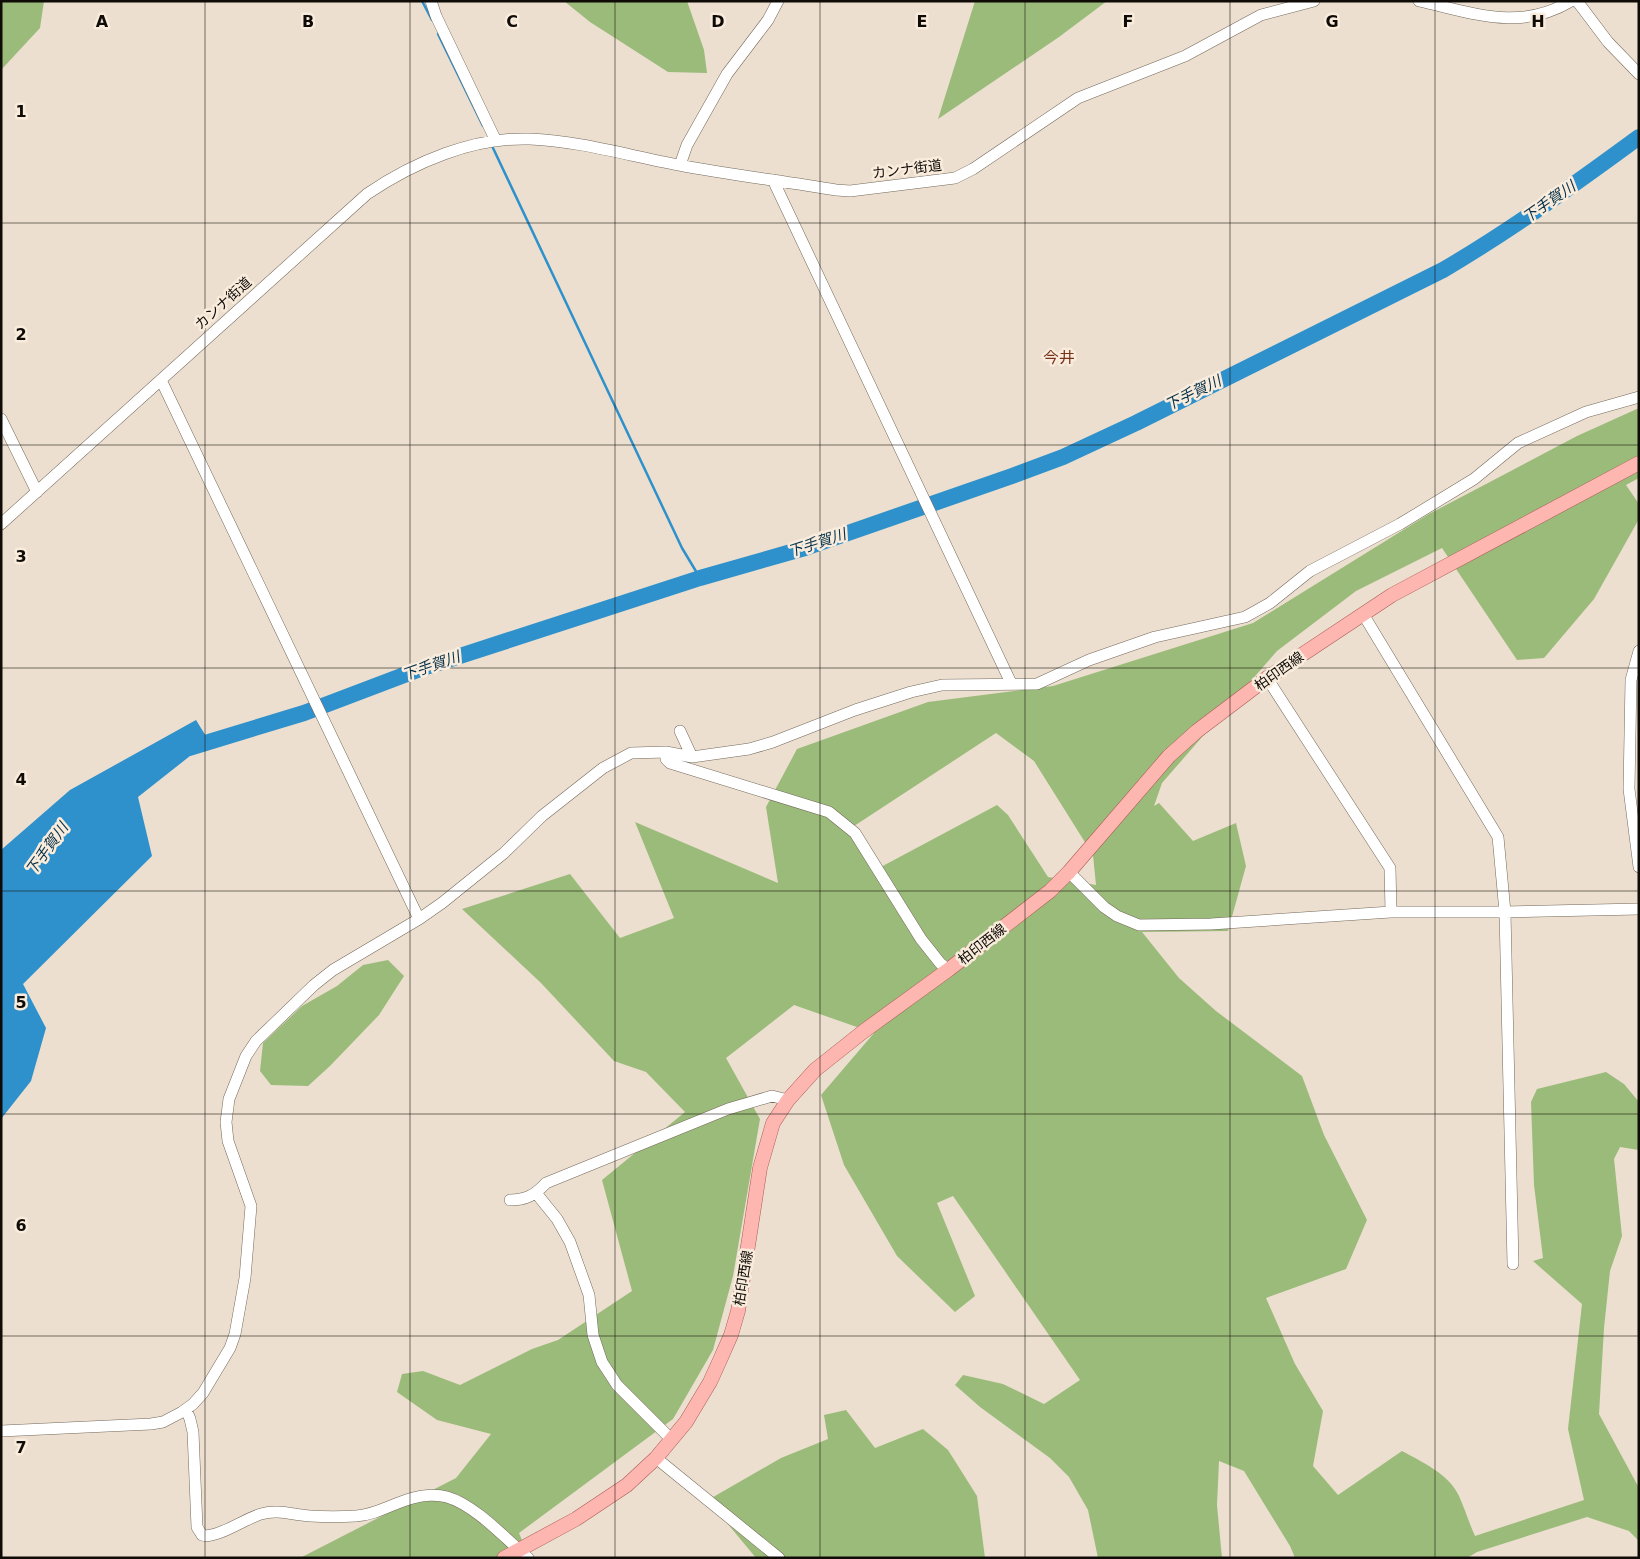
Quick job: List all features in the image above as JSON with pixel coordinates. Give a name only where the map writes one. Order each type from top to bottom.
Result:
[{"type":"main road","name":"柏印西線","points":[[504,1558],[524,1554],[627,1485],[656,1458],[686,1422],[710,1382],[731,1335],[742,1289],[762,1161],[773,1123],[788,1100],[815,1070],[1050,891],[1169,756],[1197,731],[1267,678],[1363,614],[1420,579],[1639,463]]},
{"type":"street","points":[[431,1],[492,142]]},
{"type":"street","points":[[680,166],[687,145],[727,74],[768,20],[778,1]]},
{"type":"street","name":"カンナ街道","points":[[1,524],[368,194],[390,178],[431,160],[492,142],[523,139],[555,141],[680,166],[836,190],[850,191],[955,178],[973,169],[1078,98],[1185,56],[1261,15],[1314,1]]},
{"type":"street","points":[[1419,1],[1497,18],[1517,19],[1538,16],[1558,4],[1571,1]]},
{"type":"street","points":[[1577,1],[1608,42],[1639,74]]},
{"type":"street","points":[[773,180],[1011,683]]},
{"type":"street","points":[[161,380],[320,716],[419,919]]},
{"type":"street","points":[[1,1431],[163,1422],[186,1410],[203,1393],[230,1348],[235,1334],[245,1278],[251,1206],[228,1141],[226,1122],[229,1099],[246,1056],[256,1041],[271,1026],[332,970],[419,919],[497,859],[542,816],[602,768],[632,753],[666,752],[692,757],[749,749],[773,742],[855,710],[910,692],[942,685],[1037,684],[1089,660],[1155,637],[1245,617],[1270,604],[1310,571],[1400,524],[1474,479],[1518,443],[1586,412],[1639,397]]},
{"type":"street","points":[[1,419],[37,492]]},
{"type":"street","points":[[1363,614],[1498,837],[1505,912],[1513,1264]]},
{"type":"street","points":[[1639,651],[1631,680],[1629,789],[1639,867]]},
{"type":"street","points":[[1267,678],[1390,868],[1391,912]]},
{"type":"street","points":[[680,731],[692,757]]},
{"type":"street","points":[[666,752],[666,759],[670,763],[829,812],[847,825],[855,833],[920,939],[948,970]]},
{"type":"street","points":[[1068,872],[1104,907],[1117,916],[1139,925],[1211,924],[1391,912],[1639,909]]},
{"type":"street","points":[[510,1200],[526,1198],[536,1194],[546,1183],[728,1109],[772,1096],[788,1100]]},
{"type":"street","points":[[536,1194],[558,1220],[570,1242],[589,1295],[593,1335],[602,1362],[617,1385],[672,1440]]},
{"type":"street","points":[[186,1410],[192,1432],[197,1527],[202,1536],[212,1536],[260,1514],[271,1512],[310,1516],[356,1516],[369,1514],[404,1500],[431,1495],[446,1496],[460,1502],[503,1535],[524,1554]]},
{"type":"street","points":[[656,1458],[779,1558]]},
{"type":"green space","points":[[1,1],[44,1],[40,28],[1,70]]},
{"type":"green space","points":[[564,1],[687,1],[704,50],[707,73],[668,72],[590,22]]},
{"type":"green space","points":[[975,1],[1107,1],[1059,37],[938,119]]},
{"type":"green space","points":[[1639,408],[1639,478],[1626,485],[1639,504],[1639,519],[1594,599],[1544,658],[1517,660],[1442,548],[1356,591],[1277,651],[1162,783],[1154,806],[1159,803],[1193,841],[1236,823],[1246,866],[1228,931],[1142,932],[1179,978],[1216,1011],[1302,1076],[1324,1135],[1367,1220],[1346,1269],[1266,1298],[1295,1364],[1323,1411],[1313,1466],[1338,1495],[1402,1451],[1434,1469],[1449,1481],[1459,1496],[1475,1536],[1584,1500],[1568,1429],[1582,1304],[1533,1261],[1543,1258],[1534,1185],[1531,1102],[1537,1089],[1606,1072],[1624,1084],[1639,1102],[1639,1150],[1620,1147],[1614,1159],[1622,1236],[1610,1271],[1604,1328],[1599,1414],[1639,1488],[1639,1541],[1629,1531],[1587,1517],[1477,1552],[1467,1558],[1295,1558],[1290,1546],[1244,1471],[1219,1461],[1217,1505],[1222,1558],[1098,1558],[1088,1510],[1069,1477],[1050,1458],[980,1407],[955,1385],[963,1375],[1003,1384],[1044,1404],[1080,1380],[953,1196],[937,1203],[975,1296],[955,1312],[897,1256],[844,1165],[821,1095],[874,1033],[794,1005],[726,1058],[760,1119],[733,1276],[713,1350],[673,1419],[519,1533],[529,1558],[300,1558],[456,1478],[491,1434],[437,1420],[397,1392],[402,1374],[423,1371],[460,1385],[532,1349],[558,1340],[632,1291],[602,1180],[685,1112],[646,1072],[614,1061],[541,983],[462,909],[570,874],[620,938],[674,918],[635,822],[778,883],[766,807],[797,749],[928,702],[1053,686],[1253,623],[1429,514],[1577,436]],"holes":[[[996,733],[1034,761],[1093,855],[1096,885],[1048,877],[1008,815],[997,805],[879,868],[848,830]]]},
{"type":"green space","points":[[388,960],[404,976],[379,1015],[308,1086],[271,1085],[260,1071],[263,1043],[302,1006],[337,986],[363,965]]},
{"type":"green space","points":[[846,1410],[875,1448],[923,1429],[948,1450],[977,1496],[985,1558],[756,1558],[708,1500],[781,1458],[828,1439],[824,1415]]},
{"type":"water","points":[[196,720],[209,741],[138,797],[152,856],[23,984],[46,1028],[31,1081],[1,1119],[1,850],[70,790]]},
{"type":"waterway","points":[[422,1],[432,20]]},
{"type":"waterway","points":[[438,34],[483,126]]},
{"type":"waterway","name":"下手賀川","points":[[189,748],[304,713],[420,669],[700,578],[805,548],[1063,457],[1136,423],[1443,270],[1542,206],[1639,137]]},
{"type":"waterway","points":[[493,148],[682,548],[700,578]]},
{"type":"district","name":"今井","points":[[1059,357]]}]
